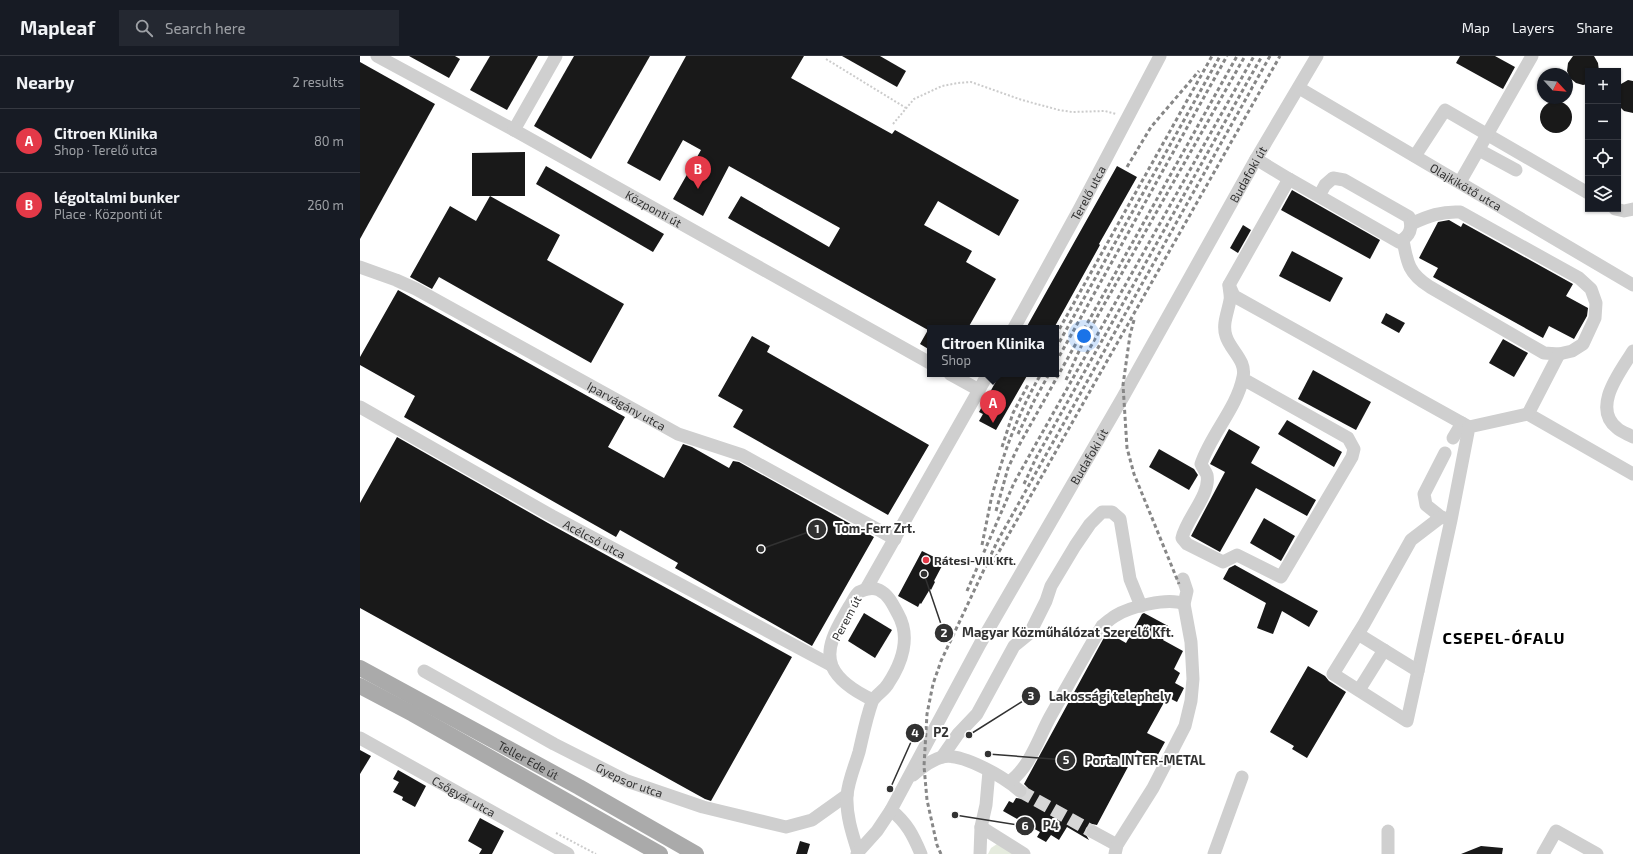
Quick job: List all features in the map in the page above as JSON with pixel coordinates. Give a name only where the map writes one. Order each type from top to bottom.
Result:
[{"type":"main road","name":"Teller Ede út","points":[[360,668],[579,787],[696,854]]},
{"type":"main road","name":"Teller Ede út","points":[[360,686],[413,714],[660,854]]},
{"type":"street","name":"Központi út","points":[[377,56],[514,130],[927,361]]},
{"type":"street","points":[[514,130],[556,56]]},
{"type":"street","name":"Terelő utca","points":[[1016,325],[1129,118],[1160,56]]},
{"type":"street","name":"Budafoki út","points":[[857,853],[877,831],[891,810],[980,644],[1116,408],[1256,159],[1317,56]]},
{"type":"street","points":[[1460,182],[1532,56]]},
{"type":"street","name":"Olajkikötő utca","points":[[1299,88],[1633,285]]},
{"type":"street","points":[[1415,156],[1445,110],[1585,191]]},
{"type":"street","points":[[1479,150],[1516,170]]},
{"type":"street","points":[[1256,159],[1289,179],[1400,242],[1410,231],[1412,224],[1409,217],[1344,180],[1333,178],[1325,185],[1319,196]]},
{"type":"street","points":[[1243,379],[1348,438],[1354,449],[1352,457],[1281,577],[1237,555],[1223,562],[1187,544],[1182,538],[1184,530],[1205,491],[1207,476],[1201,464],[1205,452],[1233,403],[1244,375],[1242,364],[1228,344],[1225,334],[1224,321],[1230,299],[1228,285],[1289,179]]},
{"type":"street","points":[[1621,210],[1633,210]]},
{"type":"street","points":[[1403,240],[1406,258],[1411,270],[1418,280],[1544,353],[1559,354],[1572,350],[1583,344],[1595,318],[1596,303],[1591,289],[1580,278],[1460,212],[1449,211],[1434,214],[1412,224]]},
{"type":"street","name":"Iparvágány utca","points":[[360,267],[416,289],[678,434],[742,454],[896,539]]},
{"type":"street","points":[[1228,285],[1234,296],[1465,425]]},
{"type":"street","points":[[1633,350],[1610,389],[1606,402],[1608,416],[1616,428],[1633,437]]},
{"type":"street","points":[[1528,414],[1559,354]]},
{"type":"street","points":[[955,377],[979,390]]},
{"type":"street","points":[[866,589],[896,539],[986,377]]},
{"type":"street","name":"Acélcső utca","points":[[360,407],[552,516],[831,665]]},
{"type":"street","points":[[1453,438],[1465,425],[1528,414],[1633,474]]},
{"type":"street","points":[[1446,519],[1411,540],[1358,634],[1333,674],[1407,721],[1465,425]]},
{"type":"street","points":[[1444,453],[1424,494],[1426,504],[1446,519]]},
{"type":"street","points":[[946,757],[958,734],[977,714],[1014,646],[1030,633],[1046,601],[1051,586],[1075,546],[1090,524],[1102,512],[1112,512],[1120,519],[1130,579],[1141,606]]},
{"type":"street","points":[[1093,832],[1116,850],[1153,788],[1185,726],[1191,701],[1193,679],[1191,642],[1184,604],[1187,591],[1183,579]]},
{"type":"street","name":"Perem út","points":[[831,665],[830,651],[834,635],[858,593],[866,589],[880,590],[888,597],[901,620],[905,635],[898,667],[887,686],[873,700],[847,795],[848,819],[857,853]]},
{"type":"street","points":[[1010,782],[1016,778],[1025,766],[1050,718],[1102,626],[1115,616],[1141,606],[1166,601],[1184,604]]},
{"type":"street","points":[[1358,634],[1418,671]]},
{"type":"street","points":[[1359,690],[1384,650]]},
{"type":"street","points":[[831,665],[836,673],[850,686],[873,700]]},
{"type":"street","name":"Gyepsor utca","points":[[424,671],[554,744],[627,781],[703,807],[786,827],[812,820],[847,795]]},
{"type":"street","name":"Csőgyár utca","points":[[360,738],[568,854]]},
{"type":"street","points":[[908,778],[924,766],[946,757],[967,760],[988,777],[1010,782],[1020,791]]},
{"type":"street","points":[[980,854],[981,827],[986,805],[988,777]]},
{"type":"street","points":[[1214,854],[1242,777]]},
{"type":"street","points":[[891,810],[903,819],[909,828],[921,854]]},
{"type":"street","points":[[981,827],[1024,854]]},
{"type":"street","points":[[909,828],[910,854]]},
{"type":"street","points":[[1388,830],[1388,854]]},
{"type":"street","points":[[1543,854],[1556,831],[1597,854]]},
{"type":"path","points":[[826,59],[906,108]]},
{"type":"path","points":[[893,124],[914,99],[942,86],[971,82],[1022,100],[1059,110],[1072,112],[1105,111],[1129,118]]},
{"type":"shaded area","points":[[997,844],[1018,854],[988,854],[991,848]]},
{"type":"building","points":[[409,56],[455,56],[460,59],[449,78]]},
{"type":"building","points":[[490,56],[538,56],[507,110],[470,90]]},
{"type":"building","points":[[574,56],[650,56],[591,159],[534,126]]},
{"type":"building","points":[[686,56],[804,56],[791,78],[892,134],[895,130],[1019,200],[999,236],[938,201],[924,225],[972,251],[966,262],[996,279],[970,325],[927,325],[927,329],[728,218],[741,196],[829,247],[840,228],[729,166],[703,216],[673,199],[701,150],[683,140],[660,181],[627,163]]},
{"type":"building","points":[[842,56],[880,56],[906,71],[897,87]]},
{"type":"building","points":[[1460,56],[1495,56],[1515,67],[1503,89],[1456,63]]},
{"type":"building","points":[[1573,56],[1594,56],[1598,63],[1599,68],[1585,68],[1585,85],[1583,85],[1573,80],[1573,68],[1567,68],[1568,63]]},
{"type":"building","points":[[360,62],[435,104],[360,239]]},
{"type":"building","points":[[1628,80],[1633,81],[1633,113],[1624,111],[1621,108],[1621,84]]},
{"type":"building","points":[[1547,104],[1565,104],[1572,114],[1572,120],[1569,126],[1559,133],[1553,133],[1547,130],[1540,120],[1541,111]]},
{"type":"building","points":[[525,152],[525,196],[472,196],[472,153]]},
{"type":"building","points":[[546,166],[664,234],[653,252],[536,184]]},
{"type":"building","points":[[1117,166],[1137,177],[1056,325],[1028,325]]},
{"type":"building","points":[[1292,190],[1380,240],[1370,259],[1281,210]]},
{"type":"building","points":[[490,196],[560,235],[547,260],[624,304],[591,363],[439,277],[432,289],[410,277],[450,206],[476,221]]},
{"type":"building","points":[[1449,220],[1461,227],[1463,223],[1573,284],[1566,296],[1588,308],[1587,316],[1574,339],[1549,326],[1543,338],[1433,277],[1438,268],[1419,258],[1438,222]]},
{"type":"building","points":[[1243,225],[1251,230],[1238,253],[1230,248]]},
{"type":"building","points":[[1292,251],[1343,278],[1330,302],[1279,276]]},
{"type":"building","points":[[398,290],[625,417],[608,447],[664,478],[683,444],[692,447],[729,468],[733,461],[739,462],[874,537],[812,646],[675,568],[678,563],[620,530],[616,537],[404,417],[415,396],[360,365],[360,357]]},
{"type":"building","points":[[1386,313],[1405,323],[1399,333],[1381,323]]},
{"type":"building","points":[[927,332],[927,348],[920,344]]},
{"type":"building","points":[[752,336],[770,346],[767,352],[929,445],[888,515],[733,427],[743,410],[718,396]]},
{"type":"building","points":[[1503,339],[1528,353],[1514,377],[1489,363]]},
{"type":"building","points":[[1313,370],[1371,402],[1356,430],[1298,399]]},
{"type":"building","points":[[998,377],[1026,377],[996,430],[979,421],[983,414],[979,412]]},
{"type":"building","points":[[1287,420],[1342,452],[1334,467],[1278,434]]},
{"type":"building","points":[[1229,429],[1260,447],[1251,463],[1316,500],[1307,516],[1256,488],[1220,552],[1191,536],[1225,472],[1210,464]]},
{"type":"building","points":[[397,437],[548,523],[792,657],[711,801],[360,608],[360,503]]},
{"type":"building","points":[[1159,449],[1194,469],[1198,475],[1189,490],[1149,467]]},
{"type":"building","points":[[1264,518],[1295,536],[1281,561],[1250,543]]},
{"type":"building","points":[[922,551],[944,562],[931,590],[930,589],[918,607],[898,596]]},
{"type":"building","points":[[1235,565],[1318,611],[1309,627],[1282,611],[1273,634],[1257,628],[1266,603],[1223,579],[1229,568]]},
{"type":"building","points":[[864,613],[892,630],[875,658],[848,641]]},
{"type":"building","points":[[1144,613],[1170,627],[1163,640],[1183,651],[1174,669],[1180,673],[1175,683],[1184,688],[1177,702],[1167,697],[1147,733],[1165,742],[1155,760],[1137,750],[1097,825],[1092,824],[1086,828],[1085,833],[1089,840],[1067,827],[1059,840],[1051,835],[1046,842],[1037,837],[1040,832],[1003,811],[1009,801],[1013,803],[1016,798],[1023,799],[1026,796],[1028,788],[1024,784],[1107,632],[1126,643],[1142,614]]},
{"type":"building","points":[[1308,666],[1325,676],[1329,681],[1346,692],[1307,758],[1292,749],[1294,746],[1270,732]]},
{"type":"building","points":[[360,750],[371,756],[360,774]]},
{"type":"building","points":[[398,770],[426,786],[415,807],[402,800],[403,797],[393,792],[399,782],[393,779]]},
{"type":"building","points":[[480,818],[504,831],[492,854],[479,854],[482,849],[468,841]]},
{"type":"building","points":[[800,841],[810,844],[807,854],[796,854]]},
{"type":"building","points":[[1481,846],[1503,848],[1502,854],[1461,854]]},
{"type":"tunnel","points":[[1020,791],[1093,832]]},
{"type":"railway","points":[[1059,330],[1212,56]]},
{"type":"railway","points":[[1059,343],[1220,56]]},
{"type":"railway","points":[[1059,357],[1227,56]]},
{"type":"railway","points":[[1059,374],[1237,56]]},
{"type":"railway","points":[[1066,380],[1084,340],[1245,56]]},
{"type":"railway","points":[[967,591],[1014,483],[1254,56]]},
{"type":"railway","points":[[1024,484],[1036,458],[1262,56]]},
{"type":"railway","points":[[941,854],[937,845],[927,800],[924,766],[927,714],[933,684],[941,661],[997,542],[1270,56]]},
{"type":"railway","points":[[992,564],[1280,56]]},
{"type":"railway","points":[[1127,167],[1151,127],[1199,71]]},
{"type":"railway","points":[[1134,320],[1130,335],[1123,385],[1127,448],[1134,474],[1179,584]]},
{"type":"railway","points":[[982,545],[991,500],[1000,467],[1018,419],[1039,377]]},
{"type":"railway","points":[[1018,434],[1047,377]]},
{"type":"railway","points":[[996,511],[1008,468],[1057,377]]},
{"type":"railway","points":[[1002,447],[1013,413],[1029,383]]},
{"type":"place","name":"légoltalmi bunker","points":[[698,189]]},
{"type":"place","name":"Citroen Klinika","points":[[993,423]]},
{"type":"place","name":"Tom-Ferr Zrt.","points":[[761,549]]},
{"type":"place","name":"Rátesi-Vill Kft.","points":[[926,560]]},
{"type":"place","name":"Magyar Közműhálózat Szerelő Kft.","points":[[924,574]]},
{"type":"place","name":"Lakossági telephely","points":[[969,735]]},
{"type":"place","name":"Porta INTER-METAL","points":[[988,754]]},
{"type":"place","name":"P2","points":[[890,789]]},
{"type":"place","name":"P4","points":[[955,815]]},
{"type":"district","name":"CSEPEL-ÓFALU","points":[[1504,637]]}]
